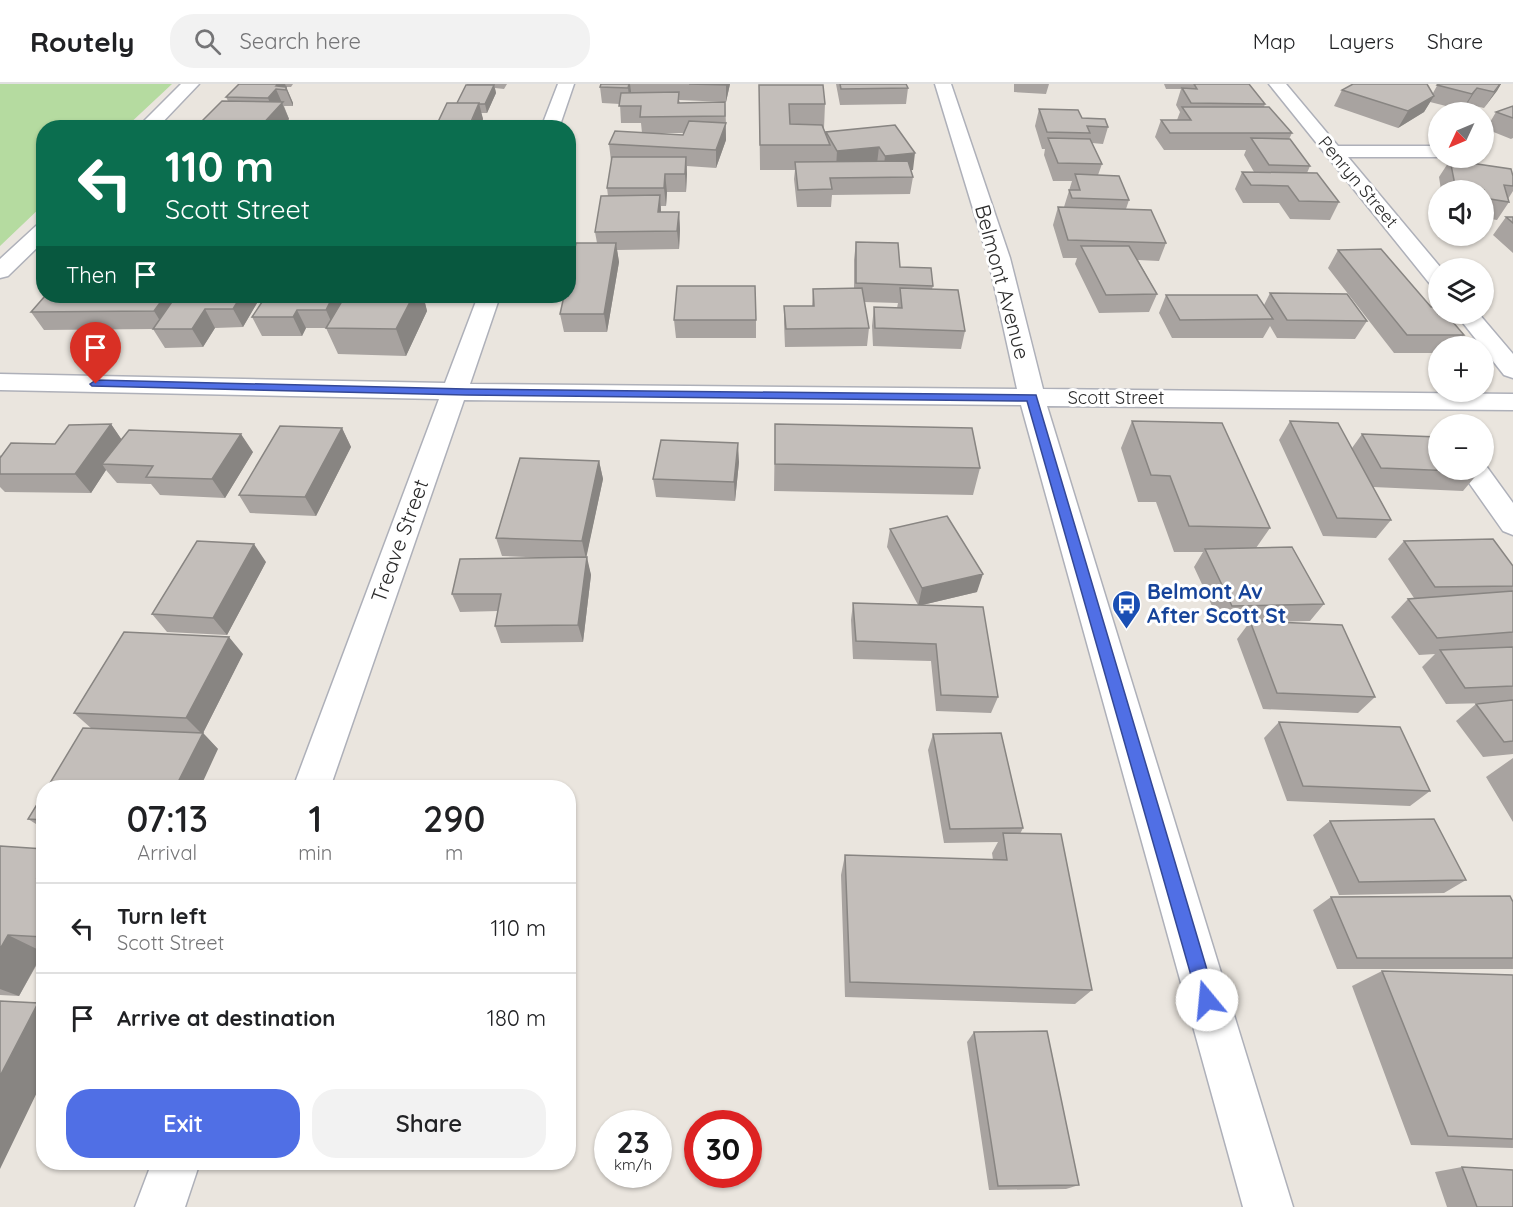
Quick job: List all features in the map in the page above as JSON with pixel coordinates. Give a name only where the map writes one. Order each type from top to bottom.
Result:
[{"type":"street","points":[[154,120],[190,84]]},
{"type":"street","points":[[553,120],[566,84]]},
{"type":"street","name":"Belmont Avenue","points":[[943,84],[999,258],[1032,398],[1268,1207]]},
{"type":"street","name":"Penryn Street","points":[[1277,84],[1428,267]]},
{"type":"street","points":[[1334,153],[1428,152]]},
{"type":"street","points":[[0,271],[36,237]]},
{"type":"street","name":"Treave Street","points":[[314,780],[486,303]]},
{"type":"street","points":[[1475,324],[1513,370]]},
{"type":"street","name":"Scott Street","points":[[0,382],[454,392],[1513,402]]},
{"type":"street","points":[[1424,400],[1434,414]]},
{"type":"street","points":[[1481,480],[1513,524]]},
{"type":"street","points":[[160,1207],[173,1170]]},
{"type":"green space","points":[[0,84],[172,84],[133,120],[36,120],[36,212],[0,246]]},
{"type":"building","points":[[239,84],[278,84],[276,86],[286,87],[286,90],[276,89],[268,98],[226,97]]},
{"type":"building","points":[[601,84],[629,84],[628,88],[600,87]]},
{"type":"building","points":[[840,84],[906,84],[908,88],[841,89]]},
{"type":"building","points":[[1194,84],[1249,84],[1265,104],[1191,103],[1182,88],[1197,89]]},
{"type":"building","points":[[1353,84],[1427,84],[1434,96],[1408,111],[1342,90]]},
{"type":"building","points":[[1438,84],[1500,84],[1494,92],[1477,88],[1472,94]]},
{"type":"building","points":[[466,85],[494,85],[485,104],[457,103]]},
{"type":"building","points":[[759,85],[823,85],[825,104],[789,104],[790,124],[822,125],[830,145],[760,145]]},
{"type":"building","points":[[679,92],[678,103],[725,102],[725,116],[640,117],[641,106],[619,106],[621,93]]},
{"type":"building","points":[[222,101],[283,102],[266,120],[203,120]]},
{"type":"building","points":[[447,103],[479,103],[472,120],[439,120]]},
{"type":"building","points":[[1513,106],[1513,118],[1496,112]]},
{"type":"building","points":[[1182,107],[1269,107],[1292,133],[1170,133],[1161,120],[1191,120]]},
{"type":"building","points":[[1039,109],[1078,110],[1082,118],[1105,119],[1108,127],[1087,126],[1090,133],[1047,132]]},
{"type":"building","points":[[689,121],[726,123],[716,150],[609,144],[615,131],[683,135]]},
{"type":"building","points":[[895,125],[915,153],[885,156],[879,147],[837,151],[826,132]]},
{"type":"building","points":[[1048,138],[1090,139],[1102,164],[1058,163]]},
{"type":"building","points":[[1251,138],[1290,139],[1310,166],[1269,165]]},
{"type":"building","points":[[612,157],[686,157],[685,174],[665,174],[664,188],[607,188]]},
{"type":"building","points":[[908,161],[913,177],[830,178],[832,189],[798,190],[795,162]]},
{"type":"building","points":[[1494,166],[1511,169],[1513,186],[1504,185],[1509,202],[1494,200],[1494,180],[1454,180],[1452,168]]},
{"type":"building","points":[[1242,172],[1317,173],[1339,202],[1299,201],[1288,186],[1251,185]]},
{"type":"building","points":[[1075,174],[1119,176],[1129,200],[1072,198],[1069,190],[1080,190]]},
{"type":"building","points":[[660,195],[658,212],[679,212],[677,231],[595,232],[601,196]]},
{"type":"building","points":[[1058,207],[1151,210],[1166,243],[1068,240]]},
{"type":"building","points":[[856,242],[898,243],[900,267],[931,268],[933,286],[856,283]]},
{"type":"building","points":[[576,243],[616,243],[604,314],[560,314],[562,303],[576,303]]},
{"type":"building","points":[[1081,246],[1129,246],[1157,294],[1106,295]]},
{"type":"building","points":[[1381,249],[1428,304],[1428,324],[1455,324],[1464,335],[1407,335],[1338,250]]},
{"type":"building","points":[[677,286],[755,286],[756,320],[674,320]]},
{"type":"building","points":[[862,288],[869,328],[786,329],[784,306],[814,306],[813,289]]},
{"type":"building","points":[[900,288],[958,290],[965,331],[875,328],[874,307],[902,308]]},
{"type":"building","points":[[1270,293],[1347,294],[1367,321],[1287,320]]},
{"type":"building","points":[[1166,295],[1257,295],[1273,319],[1180,320]]},
{"type":"building","points":[[39,303],[160,303],[154,311],[31,312]]},
{"type":"building","points":[[171,303],[237,303],[233,309],[205,309],[192,329],[153,329]]},
{"type":"building","points":[[261,303],[330,303],[326,310],[297,310],[293,317],[252,317]]},
{"type":"building","points":[[341,303],[409,303],[396,329],[326,328]]},
{"type":"building","points":[[1132,421],[1222,423],[1270,528],[1189,526],[1170,476],[1151,475]]},
{"type":"building","points":[[1290,421],[1338,423],[1391,520],[1337,518]]},
{"type":"building","points":[[111,424],[75,474],[0,474],[0,458],[11,443],[55,444],[69,425]]},
{"type":"building","points":[[775,424],[972,428],[980,468],[775,464]]},
{"type":"building","points":[[280,426],[342,428],[305,497],[239,495]]},
{"type":"building","points":[[129,430],[241,434],[212,479],[146,477],[153,466],[102,464]]},
{"type":"building","points":[[1362,434],[1428,437],[1428,470],[1381,468]]},
{"type":"building","points":[[661,440],[738,443],[734,482],[653,479]]},
{"type":"building","points":[[520,458],[599,461],[582,541],[496,538]]},
{"type":"building","points":[[947,516],[983,574],[922,588],[890,529]]},
{"type":"building","points":[[1493,539],[1513,566],[1513,586],[1435,587],[1404,541]]},
{"type":"building","points":[[197,541],[254,544],[213,618],[152,614]]},
{"type":"building","points":[[1292,547],[1324,604],[1232,606],[1205,549]]},
{"type":"building","points":[[587,557],[578,625],[495,626],[501,594],[452,594],[460,559]]},
{"type":"building","points":[[1513,591],[1513,632],[1437,638],[1408,599]]},
{"type":"building","points":[[853,603],[983,607],[998,697],[941,695],[936,644],[856,641]]},
{"type":"building","points":[[1250,621],[1342,625],[1375,697],[1277,693]]},
{"type":"building","points":[[124,632],[229,637],[186,718],[74,713]]},
{"type":"building","points":[[1513,647],[1513,686],[1465,688],[1440,650]]},
{"type":"building","points":[[1513,700],[1513,741],[1504,742],[1476,704]]},
{"type":"building","points":[[1279,722],[1400,727],[1430,791],[1303,786]]},
{"type":"building","points":[[83,728],[203,733],[179,780],[52,780]]},
{"type":"building","points":[[1001,733],[1023,828],[950,829],[933,734]]},
{"type":"building","points":[[36,806],[36,820],[28,819]]},
{"type":"building","points":[[1434,819],[1466,880],[1359,882],[1330,821]]},
{"type":"building","points":[[1003,833],[1061,834],[1092,990],[850,982],[845,855],[1007,860]]},
{"type":"building","points":[[0,846],[36,848],[36,937],[8,935],[0,949]]},
{"type":"building","points":[[1510,896],[1513,902],[1513,958],[1357,958],[1331,897]]},
{"type":"building","points":[[1382,971],[1513,975],[1513,1139],[1448,1136]]},
{"type":"building","points":[[0,1001],[36,1003],[36,1007],[0,1076]]},
{"type":"building","points":[[1047,1031],[1079,1185],[998,1186],[974,1032]]},
{"type":"building","points":[[1462,1167],[1513,1170],[1513,1207],[1477,1207]]},
{"type":"place","name":"Belmont Av After Scott St","points":[[1126,630]]},
{"type":"route","points":[[96,384],[466,392],[1032,398],[1207,1000]]}]
